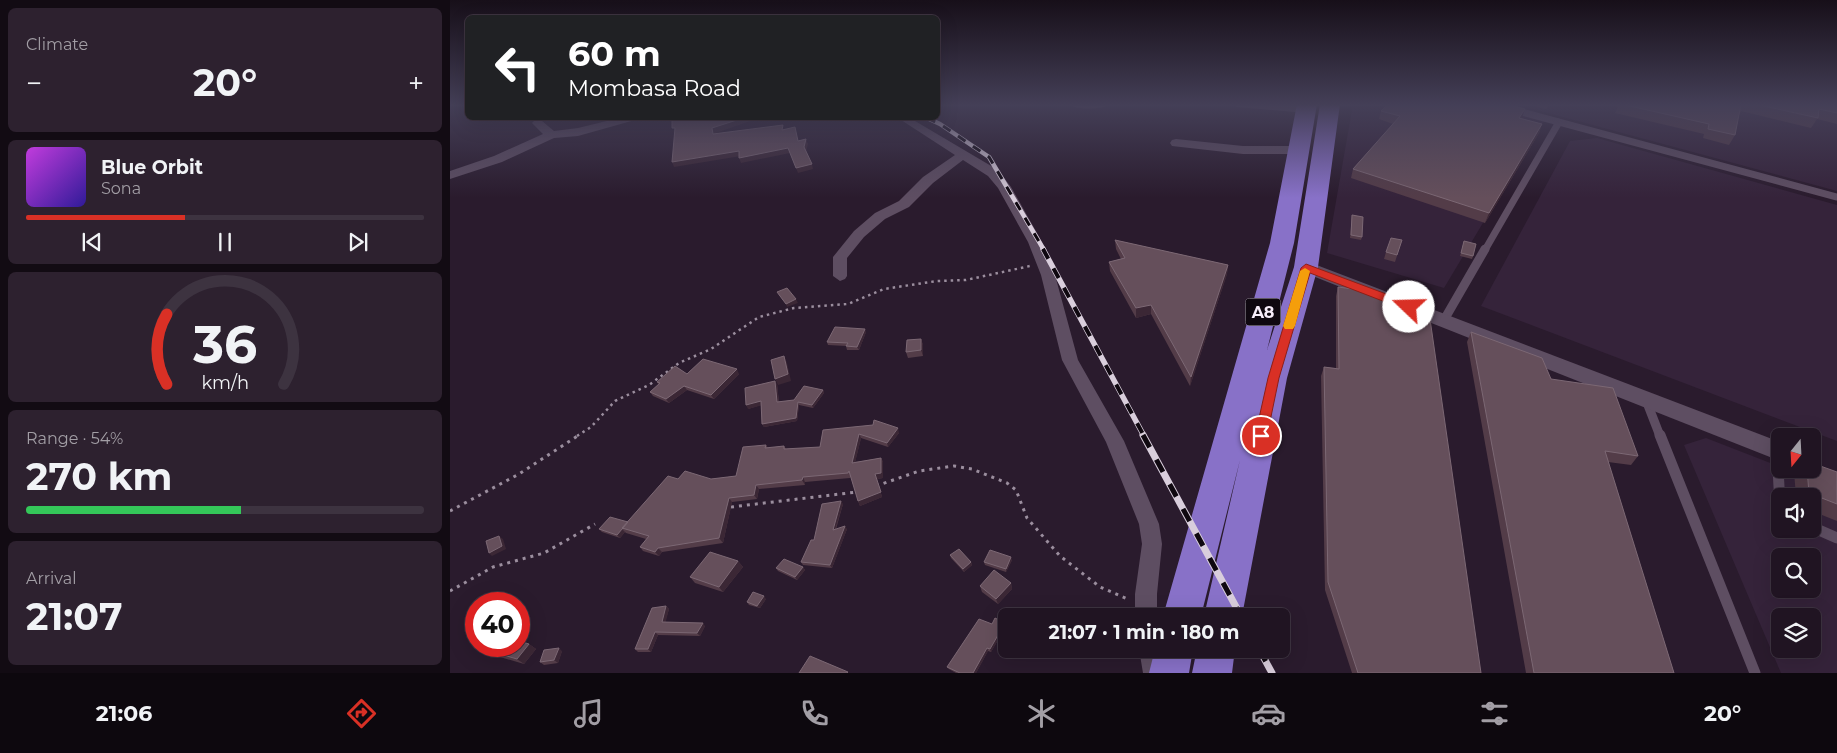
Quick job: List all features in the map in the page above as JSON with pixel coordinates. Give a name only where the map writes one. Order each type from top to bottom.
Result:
[{"type":"highway","name":"A8","points":[[1184,606],[1282,243],[1298,150],[1303,135]]},
{"type":"highway","name":"A8","points":[[1225,608],[1274,378],[1306,268],[1313,135]]},
{"type":"highway","points":[[1169,673],[1172,658]]},
{"type":"highway","points":[[1212,673],[1214,658]]},
{"type":"street","points":[[450,175],[498,159],[550,135]]},
{"type":"street","points":[[932,135],[989,169],[999,180],[1020,213],[1044,261],[1070,360],[1116,441],[1149,524],[1152,544],[1146,608]]},
{"type":"street","points":[[1176,143],[1243,150],[1298,150]]},
{"type":"street","points":[[840,276],[840,257],[859,234],[880,216],[904,204],[933,176],[964,154]]},
{"type":"street","points":[[1306,268],[1771,448]]},
{"type":"street","points":[[1152,658],[1155,673]]},
{"type":"lane","points":[[1444,320],[1551,135]]},
{"type":"lane","points":[[1609,135],[1837,197]]},
{"type":"lane","points":[[1646,400],[1755,673]]},
{"type":"lane","points":[[1821,531],[1837,538]]},
{"type":"path","points":[[450,511],[518,474],[592,427],[615,401],[649,385],[679,363],[710,349],[759,317],[794,308],[848,304],[884,289],[937,280],[966,280],[1026,267],[1044,261]]},
{"type":"path","points":[[872,488],[911,474],[953,467],[965,467],[1005,483],[1015,488],[1026,517],[1066,561],[1104,590],[1142,608]]},
{"type":"path","points":[[732,507],[836,496],[864,491]]},
{"type":"path","points":[[450,591],[493,567],[544,553],[595,524]]},
{"type":"shaded area","points":[[1348,135],[1535,135],[1444,288],[1327,253]]},
{"type":"shaded area","points":[[1631,135],[1837,135],[1837,191]]},
{"type":"shaded area","points":[[1597,138],[1837,205],[1837,441],[1821,435],[1821,428],[1803,428],[1481,306],[1570,141]]},
{"type":"shaded area","points":[[1706,438],[1771,463],[1771,478],[1809,478],[1837,489],[1837,673],[1781,673],[1775,658],[1821,658],[1821,608],[1771,608],[1771,649],[1684,445]]},
{"type":"building","points":[[674,135],[797,135],[798,141],[806,139],[804,147],[812,164],[796,168],[788,148],[739,158],[739,151],[672,162]]},
{"type":"building","points":[[1383,135],[1535,135],[1489,213],[1353,169]]},
{"type":"building","points":[[1352,215],[1363,217],[1362,237],[1351,235]]},
{"type":"building","points":[[1391,238],[1402,240],[1397,255],[1386,252]]},
{"type":"building","points":[[1115,240],[1228,265],[1191,377],[1151,305],[1136,308],[1109,262],[1125,258]]},
{"type":"building","points":[[1464,241],[1476,244],[1473,256],[1461,253]]},
{"type":"building","points":[[1338,287],[1368,291],[1430,319],[1481,673],[1358,673],[1328,582],[1324,367],[1339,369]]},
{"type":"building","points":[[787,288],[796,299],[786,304],[777,292]]},
{"type":"building","points":[[835,327],[865,329],[857,347],[846,346],[848,343],[827,342]]},
{"type":"building","points":[[1471,332],[1542,358],[1551,379],[1613,388],[1638,456],[1605,451],[1674,673],[1534,673]]},
{"type":"building","points":[[921,339],[921,350],[906,352],[907,340]]},
{"type":"building","points":[[784,356],[788,374],[775,379],[771,360]]},
{"type":"building","points":[[703,359],[737,369],[711,395],[684,386],[666,399],[650,392],[660,383],[657,382],[675,366],[687,374]]},
{"type":"building","points":[[775,381],[777,402],[794,400],[804,386],[823,390],[812,405],[798,402],[796,418],[762,424],[761,401],[746,405],[745,388]]},
{"type":"building","points":[[874,420],[898,428],[887,443],[859,434],[852,463],[881,458],[881,473],[875,474],[881,492],[858,501],[849,471],[848,473],[803,477],[802,480],[756,485],[754,495],[729,498],[719,538],[658,548],[655,552],[640,547],[649,536],[622,528],[668,476],[678,479],[685,471],[711,479],[736,476],[743,447],[766,445],[765,448],[784,446],[784,449],[820,447],[823,430],[873,425]]},
{"type":"building","points":[[1821,466],[1837,472],[1837,504],[1821,498],[1821,488],[1809,488],[1808,478],[1821,478]]},
{"type":"building","points":[[841,501],[833,530],[845,526],[830,565],[801,562],[811,540],[814,540],[822,504]]},
{"type":"building","points":[[610,517],[628,522],[617,535],[599,529]]},
{"type":"building","points":[[499,536],[502,546],[489,553],[486,541]]},
{"type":"building","points":[[959,549],[971,562],[963,569],[950,555]]},
{"type":"building","points":[[990,550],[1011,557],[1006,569],[984,562]]},
{"type":"building","points":[[710,552],[738,561],[719,587],[690,577]]},
{"type":"building","points":[[784,559],[803,567],[795,577],[776,568]]},
{"type":"building","points":[[994,570],[1011,583],[996,599],[980,586]]},
{"type":"building","points":[[753,592],[764,596],[757,606],[747,602]]},
{"type":"building","points":[[666,606],[662,622],[703,623],[697,633],[655,632],[648,649],[635,649],[652,608]]},
{"type":"building","points":[[995,618],[998,620],[998,635],[990,649],[987,648],[973,673],[960,673],[947,667],[979,619],[992,624]]},
{"type":"building","points":[[559,648],[554,660],[540,662],[544,650]]},
{"type":"building","points":[[810,656],[848,672],[799,673]]},
{"type":"railway","points":[[957,135],[989,157],[1044,250]]},
{"type":"railway","points":[[1043,249],[1144,436]]},
{"type":"railway","points":[[1143,435],[1237,608]]},
{"type":"railway","points":[[1264,658],[1272,673]]},
{"type":"slow traffic","points":[[1289,326],[1305,271]]},
{"type":"route","points":[[1261,436],[1274,378],[1306,268],[1409,307]]}]
